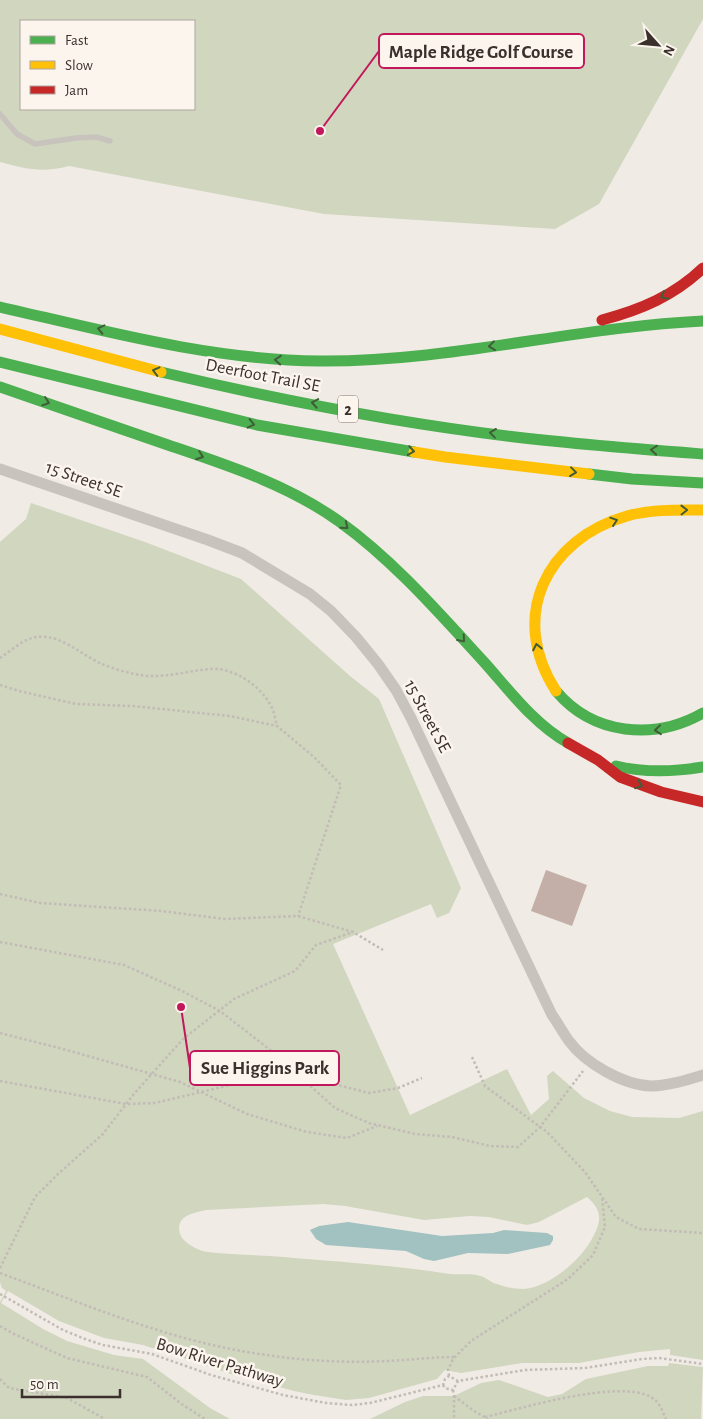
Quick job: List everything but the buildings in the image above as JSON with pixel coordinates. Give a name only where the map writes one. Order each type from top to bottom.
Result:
[{"type":"highway","points":[[540,340],[559,332],[615,317],[651,303],[681,286],[703,268]]},
{"type":"highway","points":[[0,307],[162,343],[281,360],[394,358],[540,340],[589,331],[703,321]]},
{"type":"highway","name":"Deerfoot Trail SE","points":[[0,329],[158,371],[267,395],[435,425],[580,444],[703,454]]},
{"type":"highway","name":"2","points":[[0,362],[256,426],[446,457],[632,479],[703,483]]},
{"type":"highway","points":[[0,387],[218,462],[272,484],[308,502],[340,522],[383,558],[439,612],[534,717],[559,738],[598,760],[620,777],[661,792],[703,802]]},
{"type":"highway","points":[[703,510],[665,511],[629,516],[606,523],[587,533],[572,544],[557,560],[543,581],[535,603],[534,628],[538,653],[549,681],[565,702],[588,718],[612,728],[640,731],[664,730],[684,723],[703,713]]},
{"type":"highway","points":[[598,760],[632,771],[685,770],[703,767]]},
{"type":"street","name":"15 Street SE","points":[[0,469],[242,553],[310,594],[331,612],[378,664],[396,690],[438,772],[552,1015],[570,1042],[590,1062],[626,1081],[651,1086],[682,1082],[703,1075]]},
{"type":"lane","points":[[0,114],[17,134],[35,144],[76,138],[110,140]]},
{"type":"path","points":[[0,658],[27,640],[37,637],[62,641],[101,664],[136,675],[162,677],[212,669],[227,670],[256,687],[270,705],[277,726]]},
{"type":"path","points":[[0,685],[76,704],[132,706],[230,716],[277,726],[314,757],[340,785],[298,916]]},
{"type":"path","points":[[0,894],[40,903],[161,911],[225,919],[298,916],[353,932],[383,950]]},
{"type":"path","points":[[0,1268],[35,1197],[103,1134],[126,1104],[183,1040],[234,999],[295,971],[316,945],[353,932]]},
{"type":"path","points":[[0,942],[124,965],[180,990],[220,1011],[269,1049],[335,1108],[369,1123],[415,1134],[452,1137],[490,1146],[518,1147],[540,1127],[590,1062]]},
{"type":"path","points":[[0,1034],[180,1082],[247,1114],[307,1132],[347,1138],[379,1126]]},
{"type":"path","points":[[472,1057],[485,1086],[540,1127],[585,1172],[616,1217],[639,1228],[703,1233]]},
{"type":"path","points":[[0,1081],[126,1104],[155,1103],[202,1092],[247,1078],[318,1080],[369,1093],[398,1088],[422,1078]]},
{"type":"path","points":[[453,1390],[445,1388],[443,1385],[445,1379],[449,1376],[450,1365],[455,1357],[471,1341],[568,1279],[593,1255],[605,1227],[602,1196]]},
{"type":"path","points":[[0,1272],[156,1330],[226,1348],[267,1356],[326,1361],[386,1361],[455,1357]]},
{"type":"path","name":"Bow River Pathway","points":[[0,1294],[42,1319],[85,1339],[103,1345],[152,1354],[211,1375],[309,1400],[337,1405],[370,1403],[443,1385]]},
{"type":"path","points":[[0,1326],[67,1358],[148,1377],[183,1405],[205,1419]]},
{"type":"path","points":[[449,1376],[458,1381],[525,1370],[585,1368],[659,1358],[703,1364]]},
{"type":"path","points":[[0,1379],[9,1388],[67,1398],[105,1419]]},
{"type":"path","points":[[448,1418],[454,1417],[453,1390],[458,1381]]},
{"type":"path","points":[[454,1396],[474,1412],[487,1418],[566,1398],[602,1392],[635,1392],[651,1397],[658,1402],[666,1419]]},
{"type":"green space","points":[[0,0],[703,0],[703,19],[599,204],[555,229],[324,214],[69,166],[42,170],[18,167],[0,162]]},
{"type":"green space","points":[[31,503],[145,542],[241,579],[350,676],[379,699],[461,888],[449,913],[437,918],[431,904],[333,944],[410,1115],[507,1069],[531,1115],[549,1099],[547,1076],[553,1071],[584,1098],[610,1111],[632,1117],[679,1118],[703,1111],[703,1360],[670,1355],[670,1349],[639,1352],[579,1363],[522,1363],[461,1373],[445,1370],[437,1379],[369,1398],[346,1400],[294,1391],[234,1375],[143,1345],[104,1338],[59,1321],[8,1291],[1,1303],[43,1329],[67,1341],[114,1355],[143,1359],[210,1408],[230,1419],[0,1419],[0,1302],[6,1291],[2,1288],[0,1282],[0,542],[26,519]],"holes":[[[587,1197],[598,1211],[599,1220],[588,1246],[573,1263],[554,1278],[543,1284],[523,1289],[503,1286],[473,1275],[367,1264],[205,1251],[184,1241],[179,1228],[183,1219],[193,1213],[206,1210],[323,1204],[424,1220],[470,1216],[489,1217],[527,1225],[539,1222]]]},
{"type":"green space","points":[[669,1363],[703,1367],[701,1419],[370,1419],[405,1402],[423,1396],[454,1396],[481,1383],[499,1380],[548,1397],[562,1394],[586,1379],[648,1366],[668,1366]]},
{"type":"water","points":[[348,1222],[442,1236],[493,1233],[504,1230],[547,1233],[553,1236],[553,1240],[550,1245],[508,1254],[468,1253],[434,1261],[406,1251],[326,1245],[316,1239],[310,1230],[319,1226]]},
{"type":"traffic: fast","points":[[0,307],[158,343],[199,350],[239,356],[320,361],[416,356],[655,324],[703,321]]},
{"type":"traffic: fast","points":[[0,362],[257,425],[414,452]]},
{"type":"traffic: fast","points":[[161,372],[290,400],[420,424],[507,436],[703,454]]},
{"type":"traffic: fast","points":[[0,387],[235,468],[300,497],[320,509],[340,522],[379,553],[450,625],[523,706],[544,726],[568,743]]},
{"type":"traffic: fast","points":[[589,474],[632,479],[703,483]]},
{"type":"traffic: fast","points":[[556,691],[571,706],[588,717],[606,725],[625,729],[665,728],[703,713]]},
{"type":"traffic: fast","points":[[616,766],[659,771],[703,767]]},
{"type":"traffic: slow","points":[[0,329],[161,372]]},
{"type":"traffic: slow","points":[[414,452],[589,474]]},
{"type":"traffic: slow","points":[[556,691],[542,663],[535,636],[536,609],[543,584],[556,562],[575,543],[599,527],[627,516],[655,511],[703,510]]},
{"type":"traffic: jam","points":[[602,320],[630,312],[656,301],[680,287],[703,268]]},
{"type":"traffic: jam","points":[[568,743],[598,760],[620,777],[661,792],[703,802]]},
{"type":"place","name":"Maple Ridge Golf Course","points":[[320,131]]},
{"type":"place","name":"Sue Higgins Park","points":[[181,1007]]}]
